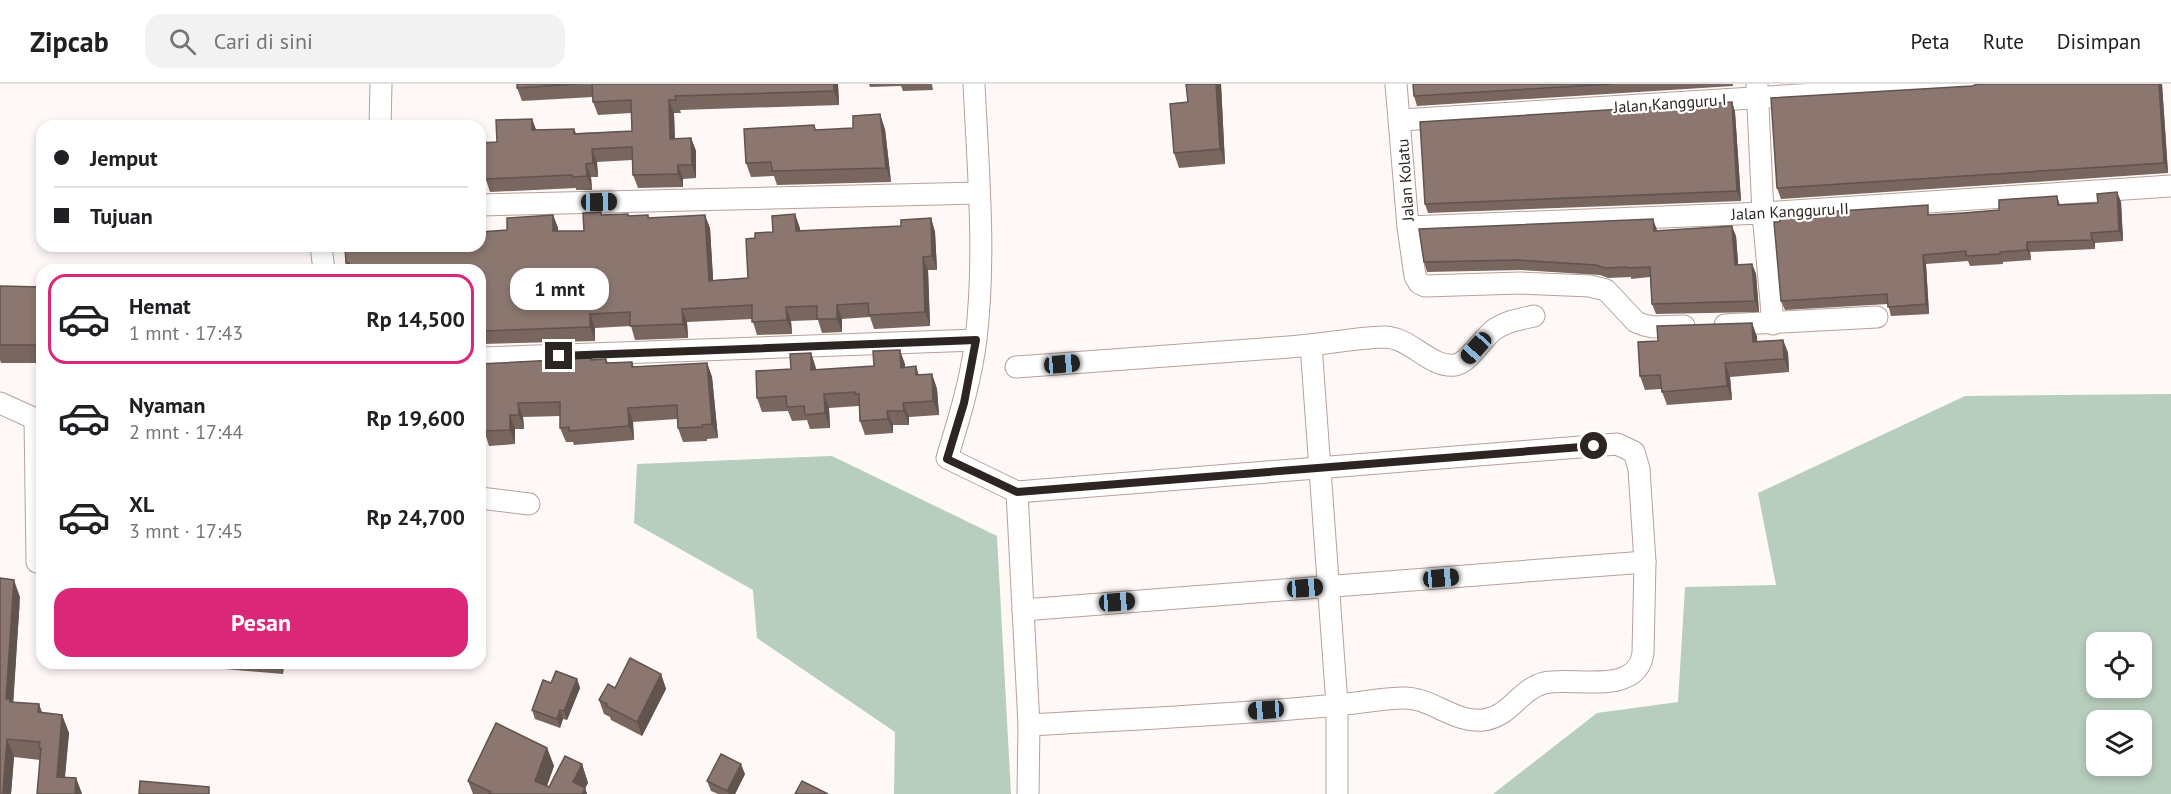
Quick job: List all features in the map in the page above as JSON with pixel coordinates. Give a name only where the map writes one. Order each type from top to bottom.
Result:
[{"type":"street","points":[[380,120],[381,84]]},
{"type":"street","points":[[975,84],[981,261],[976,340],[964,403],[947,459],[1017,492],[1617,444],[1634,452],[1639,469],[1645,561],[1642,660],[1633,674],[1626,677],[1590,682],[1544,683],[1533,688],[1498,716],[1484,720],[1468,720],[1410,698],[1337,705],[1029,725]]},
{"type":"street","name":"Jalan Kolatu","points":[[1396,84],[1401,120],[1408,227],[1415,276],[1419,283],[1425,286],[1520,283],[1599,288],[1613,295],[1636,321],[1653,327],[1773,324]]},
{"type":"street","name":"Jalan Kangguru I","points":[[1401,120],[1757,91],[1975,84]]},
{"type":"street","points":[[1757,91],[1763,213],[1773,324],[1877,317]]},
{"type":"street","name":"Jalan Kangguru II","points":[[1408,227],[1763,213],[2171,186]]},
{"type":"street","points":[[486,205],[979,193]]},
{"type":"street","points":[[1016,367],[1311,345],[1386,337],[1411,345],[1439,362],[1456,365],[1463,361],[1497,327],[1534,316]]},
{"type":"street","points":[[486,358],[976,340]]},
{"type":"street","points":[[1311,345],[1337,705],[1337,794]]},
{"type":"street","points":[[0,402],[36,420]]},
{"type":"street","points":[[1017,492],[1029,725],[1028,794]]},
{"type":"street","points":[[486,499],[529,504]]},
{"type":"street","points":[[1023,610],[1645,561]]},
{"type":"green space","points":[[2171,394],[2171,794],[1493,794],[1597,713],[1678,702],[1685,587],[1776,585],[1758,493],[1965,396]]},
{"type":"green space","points":[[832,456],[997,536],[1011,794],[894,794],[895,732],[757,638],[753,590],[634,523],[637,464]]},
{"type":"building","points":[[517,84],[577,84],[517,88]]},
{"type":"building","points":[[592,84],[834,84],[834,91],[675,96],[676,100],[669,100],[670,139],[691,138],[692,165],[678,165],[678,174],[633,175],[632,147],[592,149],[593,163],[586,164],[587,176],[486,179],[486,143],[497,142],[496,120],[532,119],[532,130],[574,129],[574,134],[632,131],[631,100],[593,102]]},
{"type":"building","points":[[1186,84],[1216,84],[1220,149],[1174,153],[1170,104],[1188,102]]},
{"type":"building","points":[[1413,84],[1612,84],[1414,96]]},
{"type":"building","points":[[1978,84],[2159,84],[2164,163],[1777,188],[1771,98]]},
{"type":"building","points":[[1732,102],[1737,191],[1425,204],[1420,122]]},
{"type":"building","points":[[880,114],[886,168],[772,171],[771,162],[746,163],[744,129],[814,125],[815,130],[853,128],[853,116]]},
{"type":"building","points":[[2117,192],[2119,231],[2091,233],[2092,240],[2027,242],[2027,250],[2000,252],[2000,254],[1966,256],[1966,251],[1923,255],[1926,304],[1888,307],[1887,294],[1781,301],[1774,222],[1780,222],[1779,215],[1928,205],[1928,215],[1964,213],[1999,210],[1999,200],[2057,196],[2058,205],[2098,203],[2097,194]]},
{"type":"building","points":[[583,213],[648,215],[648,218],[705,215],[709,281],[748,278],[746,239],[755,238],[755,233],[773,232],[772,216],[795,214],[796,231],[901,226],[901,220],[931,218],[932,256],[923,257],[925,312],[869,315],[868,303],[837,305],[837,319],[817,319],[817,306],[786,307],[787,320],[752,322],[752,305],[682,309],[683,324],[630,326],[630,312],[590,314],[590,327],[486,331],[486,264],[346,263],[345,252],[486,252],[486,232],[507,230],[507,218],[553,215],[553,231],[584,231]]},
{"type":"building","points":[[1653,219],[1654,231],[1732,226],[1735,265],[1752,264],[1755,301],[1652,304],[1650,267],[1605,268],[1596,265],[1517,260],[1424,262],[1419,229]]},
{"type":"building","points":[[0,286],[36,287],[36,345],[0,345]]},
{"type":"building","points":[[1752,323],[1753,342],[1783,340],[1784,359],[1725,363],[1727,386],[1662,392],[1660,375],[1640,376],[1638,342],[1658,341],[1657,326]]},
{"type":"building","points":[[900,350],[901,368],[916,366],[916,375],[932,374],[933,401],[903,403],[904,411],[887,411],[888,419],[860,421],[859,394],[855,392],[824,394],[825,413],[805,415],[804,406],[787,407],[786,396],[757,398],[756,371],[791,369],[790,354],[811,353],[811,370],[874,366],[873,351]]},
{"type":"building","points":[[591,352],[591,360],[606,359],[606,363],[632,362],[632,367],[707,363],[712,424],[702,425],[702,427],[678,428],[677,405],[628,408],[629,426],[569,431],[569,427],[560,428],[560,402],[518,403],[519,415],[510,415],[510,430],[486,431],[486,364],[556,360],[556,354]]},
{"type":"building","points":[[0,578],[14,580],[6,699],[10,699],[10,702],[39,704],[38,712],[62,715],[57,777],[76,778],[75,794],[37,794],[40,742],[7,739],[3,794],[0,794]]},
{"type":"building","points":[[630,658],[661,674],[637,722],[599,700],[608,684],[615,688]]},
{"type":"building","points":[[556,671],[577,679],[564,711],[560,710],[557,719],[532,710],[543,680],[551,683]]},
{"type":"building","points":[[496,723],[547,748],[535,781],[549,787],[565,756],[582,764],[573,782],[585,788],[582,794],[489,794],[491,792],[468,781]]},
{"type":"building","points":[[721,754],[741,764],[727,791],[707,781]]},
{"type":"building","points":[[140,781],[209,787],[209,794],[139,794]]},
{"type":"building","points":[[802,781],[828,794],[795,794]]},
{"type":"route","points":[[559,356],[976,340],[964,403],[947,459],[1017,492],[1594,446]]}]
